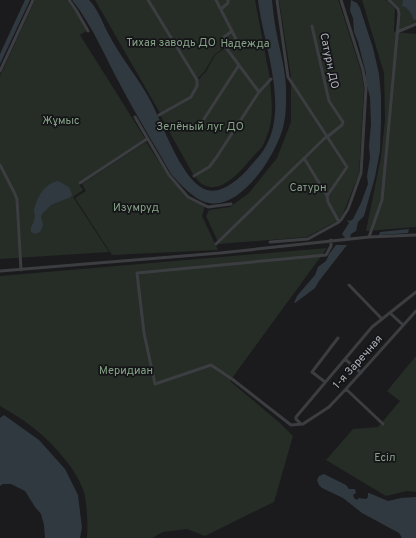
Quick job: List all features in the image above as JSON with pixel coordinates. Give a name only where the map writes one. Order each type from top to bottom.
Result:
[{"type":"street","points":[[0,71],[33,0]]},
{"type":"street","points":[[68,0],[76,10],[88,31]]},
{"type":"street","points":[[148,0],[197,80],[197,86],[191,97],[159,115]]},
{"type":"street","points":[[216,0],[236,39]]},
{"type":"street","points":[[221,9],[228,3],[228,0]]},
{"type":"street","points":[[277,0],[288,77],[347,167],[327,196]]},
{"type":"street","points":[[270,242],[308,239],[342,220],[348,209],[361,173],[366,88],[363,70],[341,0]]},
{"type":"street","points":[[369,237],[382,200],[397,32],[398,9],[389,0]]},
{"type":"street","points":[[397,32],[416,24]]},
{"type":"street","name":"Сатурн ДО","points":[[312,26],[329,101],[343,122],[342,125],[327,136]]},
{"type":"street","points":[[232,31],[224,37],[224,45],[259,92]]},
{"type":"street","points":[[196,128],[202,122],[239,65]]},
{"type":"street","points":[[194,176],[209,166],[216,158],[259,92],[271,79]]},
{"type":"street","points":[[135,117],[169,175],[188,197],[208,207],[231,204]]},
{"type":"street","points":[[216,244],[327,136]]},
{"type":"street","points":[[80,184],[147,139]]},
{"type":"street","points":[[304,158],[327,196],[328,202],[339,221]]},
{"type":"street","points":[[0,165],[17,200],[21,270]]},
{"type":"street","points":[[0,271],[220,253],[331,240],[416,235]]},
{"type":"street","points":[[300,423],[291,425],[232,379],[211,365],[156,384],[144,333],[137,273],[326,255],[331,246],[331,240]]},
{"type":"street","points":[[349,285],[382,319]]},
{"type":"street","points":[[300,423],[295,419],[296,416],[372,327],[416,292]]},
{"type":"street","name":"1-я Заречная","points":[[300,423],[303,424],[329,407],[416,311]]},
{"type":"street","points":[[390,313],[403,325]]},
{"type":"street","points":[[325,382],[312,372],[338,338]]},
{"type":"street","points":[[345,359],[360,373]]},
{"type":"street","points":[[346,390],[383,424]]},
{"type":"green space","name":"Жұмыс","points":[[35,0],[67,0],[86,31],[80,35],[146,140],[79,184],[83,190],[73,197],[109,252],[0,259],[0,76]]},
{"type":"green space","name":"Тихая заводь ДО","points":[[95,0],[215,0],[231,30],[224,36],[225,47],[214,55],[198,80],[206,72],[215,55],[226,48],[258,92],[215,158],[208,166],[194,176],[160,115],[192,97],[196,86],[191,96],[160,113]]},
{"type":"green space","name":"Надежда","points":[[217,0],[255,0],[270,79],[259,91],[225,45],[225,39],[233,31]]},
{"type":"green space","name":"Сатурн","points":[[279,0],[338,0],[339,2],[361,71],[364,88],[359,174],[342,216],[337,221],[307,237],[219,244],[206,216],[209,210],[230,207],[249,193],[277,158],[291,122],[291,77]]},
{"type":"green space","points":[[362,0],[388,1],[395,9],[394,32],[416,34],[416,227],[366,231],[381,157],[385,120],[384,73]]},
{"type":"green space","points":[[390,0],[416,0],[416,22],[398,30],[399,9]]},
{"type":"green space","points":[[270,80],[272,105],[271,124],[262,147],[238,174],[224,184],[217,187],[209,187],[202,184],[195,177],[209,167],[259,92]]},
{"type":"green space","name":"Изумруд","points":[[146,142],[168,175],[187,198],[205,206],[202,216],[218,250],[112,255],[75,198],[86,191],[82,184]]},
{"type":"green space","name":"Меридиан","points":[[327,248],[230,381],[280,423],[293,436],[274,502],[205,536],[187,529],[163,532],[152,538],[87,538],[85,497],[75,474],[47,439],[16,415],[0,406],[0,276]]},
{"type":"green space","name":"Есіл","points":[[416,356],[416,492],[407,491],[386,496],[326,460],[353,429],[378,427],[400,401],[387,391]]},
{"type":"shaded area","points":[[25,0],[30,0],[0,64],[0,54]]},
{"type":"shaded area","points":[[72,0],[89,0],[92,4],[123,59],[150,100],[180,162],[195,183],[210,191],[222,189],[239,178],[263,151],[271,135],[275,116],[275,97],[273,77],[258,0],[272,0],[286,88],[285,116],[281,135],[275,148],[257,176],[246,188],[234,197],[221,203],[209,203],[193,196],[183,187],[171,174],[134,110],[93,32],[80,10]]},
{"type":"shaded area","points":[[351,0],[357,3],[360,8],[373,48],[379,74],[381,120],[380,151],[375,177],[364,216],[358,222],[356,231],[351,234],[350,238],[345,238],[342,234],[349,223],[347,220],[350,221],[353,219],[368,184],[367,176],[370,158],[369,146],[371,124],[370,97],[365,78],[366,73],[354,32],[353,18],[350,11]]},
{"type":"shaded area","points":[[403,0],[416,0],[416,20],[413,19],[408,9],[402,6]]},
{"type":"shaded area","points":[[58,181],[69,187],[72,194],[71,197],[51,205],[42,214],[41,217],[43,225],[40,232],[35,234],[31,232],[31,227],[35,218],[34,210],[37,200],[45,188]]},
{"type":"shaded area","points":[[409,229],[408,233],[379,235],[380,232]]},
{"type":"shaded area","points":[[336,245],[347,245],[315,288],[294,303],[297,296],[315,275],[318,267],[326,261]]},
{"type":"shaded area","points":[[4,415],[39,440],[65,469],[78,495],[82,528],[80,538],[45,538],[41,514],[25,491],[11,484],[3,484],[0,486],[0,418]]},
{"type":"shaded area","points":[[324,474],[346,485],[349,489],[355,489],[356,493],[353,495],[357,500],[359,498],[366,499],[368,497],[368,493],[388,501],[416,497],[416,538],[402,538],[399,533],[362,513],[343,498],[322,488],[317,480],[319,476]]},
{"type":"park label","name":"Зелёный луг ДО","points":[[200,127]]}]
